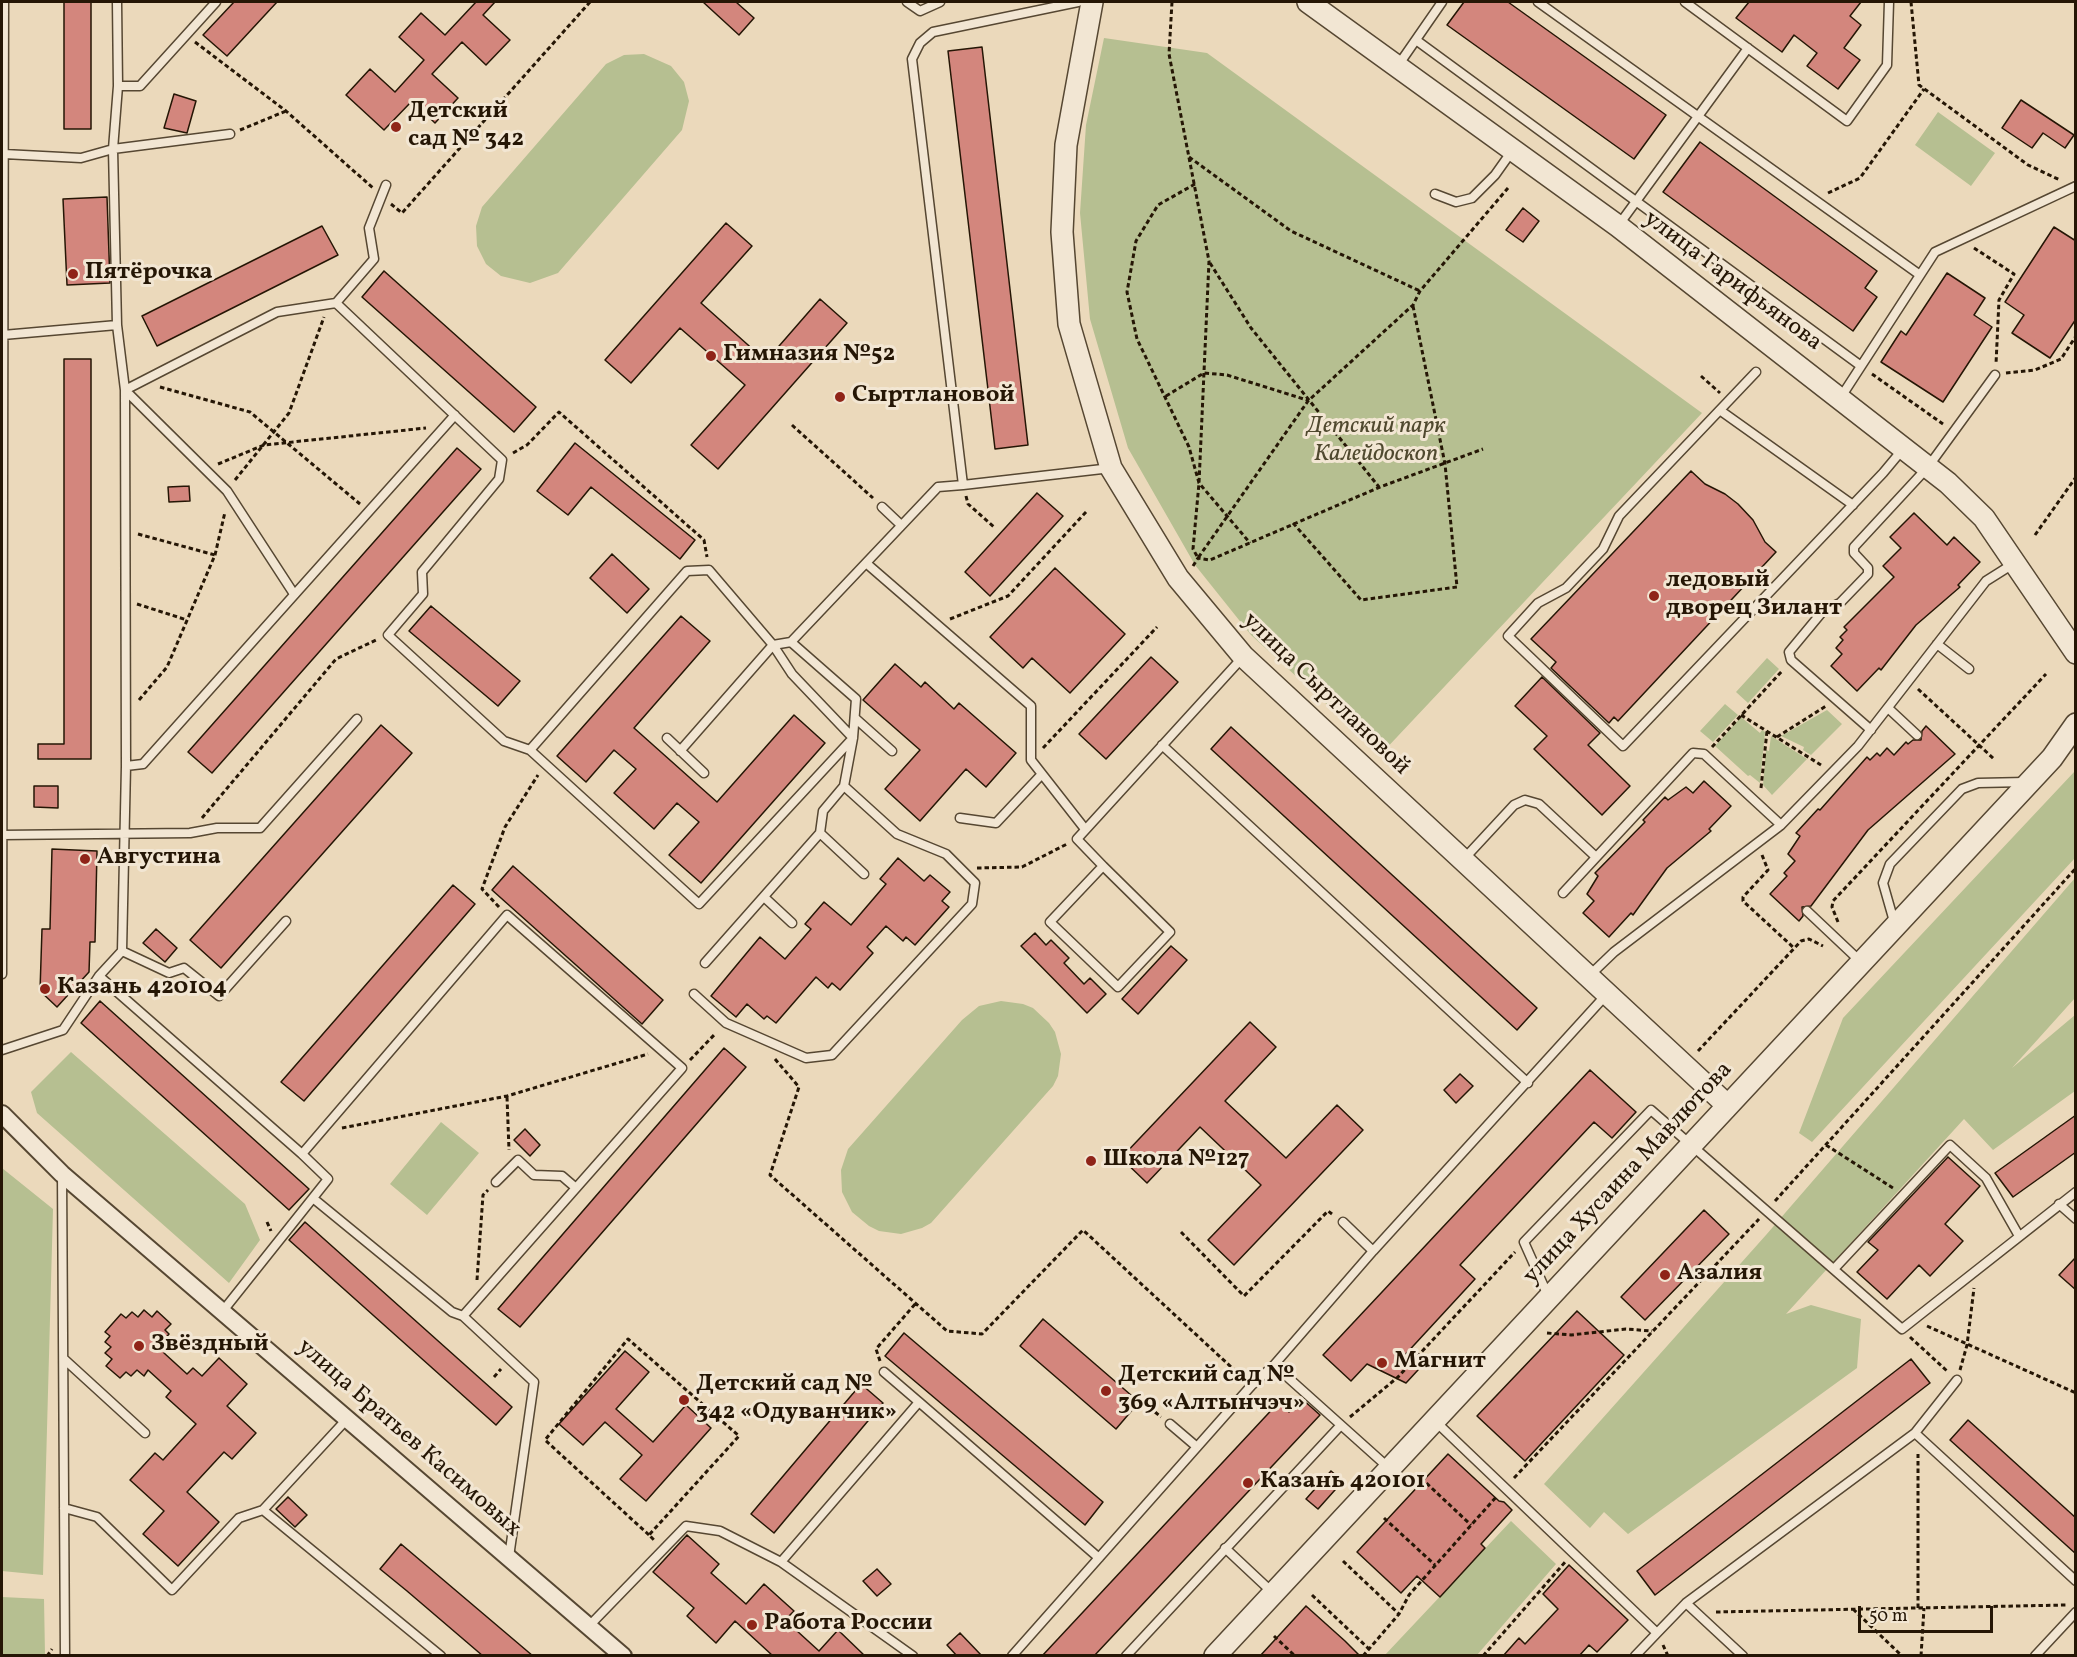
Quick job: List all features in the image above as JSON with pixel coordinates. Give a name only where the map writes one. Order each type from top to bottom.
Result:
[{"type":"street","name":"улица Сыртлановой","points":[[1092,2],[1066,145],[1062,232],[1070,324],[1112,468],[1178,578],[1243,656],[1587,978],[1727,1105]]},
{"type":"street","name":"улица Гарифьянова","points":[[1308,2],[1617,226],[1905,447],[1984,518],[2016,562],[2063,637],[2076,652]]},
{"type":"street","name":"улица Хусаина Мавлютова","points":[[1222,1653],[1273,1593],[2052,758],[2076,724]]},
{"type":"street","name":"улица Братьев Касимовых","points":[[2,1114],[62,1174],[623,1656]]},
{"type":"lane","points":[[2,974],[4,2]]},
{"type":"lane","points":[[2,1050],[63,1030],[99,976],[122,951],[126,766],[126,531],[125,390],[117,326],[113,150],[118,86],[117,2]]},
{"type":"lane","points":[[118,86],[140,86],[216,2]]},
{"type":"lane","points":[[907,2],[920,11],[940,2]]},
{"type":"lane","points":[[963,485],[912,59],[920,43],[933,32],[1078,2]]},
{"type":"lane","points":[[1396,68],[1442,2]]},
{"type":"lane","points":[[1538,2],[1920,275]]},
{"type":"lane","points":[[1685,2],[1847,121],[1887,65],[1889,2]]},
{"type":"lane","points":[[1416,40],[1861,366]]},
{"type":"lane","points":[[1617,226],[1748,48]]},
{"type":"lane","points":[[4,154],[81,158],[113,150],[230,134]]},
{"type":"lane","points":[[1435,194],[1456,202],[1472,198],[1490,182],[1512,151]]},
{"type":"lane","points":[[125,390],[277,312],[332,303],[374,259],[369,228],[386,185]]},
{"type":"lane","points":[[1840,397],[1935,252],[2075,186]]},
{"type":"lane","points":[[332,303],[502,460],[500,479],[422,572],[423,594],[388,635],[504,741],[530,750],[699,904],[853,738]]},
{"type":"lane","points":[[3,335],[117,326]]},
{"type":"lane","points":[[1756,372],[1619,516],[1603,549],[1566,588],[1538,603],[1508,636],[1623,746],[1853,505],[1905,447]]},
{"type":"lane","points":[[1871,730],[1791,660],[1789,652],[1820,615],[1840,603],[1868,574],[1868,568],[1854,553],[1854,546],[1928,467],[1995,375]]},
{"type":"lane","points":[[125,390],[228,493],[294,594]]},
{"type":"lane","points":[[1721,411],[1853,505]]},
{"type":"lane","points":[[126,766],[143,764],[455,416]]},
{"type":"lane","points":[[680,751],[773,645],[791,642],[938,487],[1112,468]]},
{"type":"lane","points":[[882,507],[901,525]]},
{"type":"lane","points":[[1587,978],[1614,952],[1781,825],[1871,730],[1989,578],[2016,562]]},
{"type":"lane","points":[[866,563],[1031,706],[1031,760],[1085,830]]},
{"type":"lane","points":[[530,750],[687,571],[709,570],[773,645],[792,674],[853,738]]},
{"type":"lane","points":[[705,963],[820,833],[823,811],[844,786],[853,738],[856,699],[791,642]]},
{"type":"lane","points":[[1937,644],[1969,669]]},
{"type":"lane","points":[[1103,866],[1050,922],[1118,987],[1170,932],[1077,839],[1243,656]]},
{"type":"lane","points":[[1888,708],[1917,735]]},
{"type":"lane","points":[[855,718],[892,751]]},
{"type":"lane","points":[[2,835],[190,833],[217,828],[260,828],[357,719]]},
{"type":"lane","points":[[667,738],[704,773]]},
{"type":"lane","points":[[1162,745],[1528,1083]]},
{"type":"lane","points":[[1563,893],[1690,755],[1697,752],[1704,754],[1781,825]]},
{"type":"lane","points":[[960,818],[996,823],[1042,774]]},
{"type":"lane","points":[[1896,926],[1884,887],[1886,871],[1955,794],[1978,783],[2029,782]]},
{"type":"lane","points":[[694,994],[726,1023],[806,1058],[831,1055],[972,904],[975,883],[946,854],[897,834],[844,786]]},
{"type":"lane","points":[[1462,861],[1514,805],[1525,800],[1539,804],[1596,856]]},
{"type":"lane","points":[[820,833],[864,874]]},
{"type":"lane","points":[[764,897],[792,923]]},
{"type":"lane","points":[[1806,911],[1861,963]]},
{"type":"lane","points":[[302,1154],[507,915],[682,1068],[463,1316]]},
{"type":"lane","points":[[122,951],[169,973],[184,968],[219,996],[286,921]]},
{"type":"lane","points":[[99,976],[328,1179],[222,1312]]},
{"type":"lane","points":[[1012,1656],[1251,1386],[1274,1365],[1373,1251],[1606,995]]},
{"type":"lane","points":[[1549,1298],[1524,1242],[1651,1110],[1692,1143],[1902,1329],[2076,1192]]},
{"type":"lane","points":[[1834,1269],[1950,1145],[1986,1178],[2019,1236]]},
{"type":"lane","points":[[496,1182],[519,1160],[534,1175],[562,1176],[576,1188]]},
{"type":"lane","points":[[62,1174],[65,1656]]},
{"type":"lane","points":[[314,1199],[452,1312],[463,1316],[534,1382],[508,1557]]},
{"type":"lane","points":[[2059,1204],[2076,1220]]},
{"type":"lane","points":[[1343,1222],[1373,1251]]},
{"type":"lane","points":[[64,1359],[145,1433]]},
{"type":"lane","points":[[1274,1365],[1390,1469]]},
{"type":"lane","points":[[884,1372],[1100,1558]]},
{"type":"lane","points":[[1635,1656],[1686,1603],[1916,1435],[1958,1380]]},
{"type":"lane","points":[[781,1562],[918,1402]]},
{"type":"lane","points":[[64,1508],[96,1517],[172,1590],[239,1518],[263,1510],[347,1419]]},
{"type":"lane","points":[[1435,1421],[1657,1633]]},
{"type":"lane","points":[[1170,1424],[1197,1447]]},
{"type":"lane","points":[[1126,1656],[1340,1425]]},
{"type":"lane","points":[[1916,1435],[2076,1581]]},
{"type":"lane","points":[[263,1510],[441,1656]]},
{"type":"lane","points":[[589,1626],[686,1526],[720,1531],[781,1562],[913,1656]]},
{"type":"lane","points":[[1225,1548],[1273,1593]]},
{"type":"lane","points":[[1686,1603],[1743,1656]]},
{"type":"lane","points":[[2035,1656],[2076,1612]]},
{"type":"path","points":[[186,35],[286,111],[402,213],[590,2]]},
{"type":"path","points":[[1172,2],[1169,54],[1209,261],[1199,483],[1193,549],[1198,558]]},
{"type":"path","points":[[1911,2],[1919,85],[2028,165],[2075,186]]},
{"type":"path","points":[[1815,200],[1860,178],[1924,89]]},
{"type":"path","points":[[230,134],[286,111]]},
{"type":"path","points":[[1189,157],[1291,231],[1420,291]]},
{"type":"path","points":[[1195,184],[1158,204],[1136,241],[1127,292],[1137,339],[1189,447],[1199,483],[1250,543]]},
{"type":"path","points":[[1192,569],[1308,401],[1413,305],[1420,291],[1508,189]]},
{"type":"path","points":[[1959,239],[2014,274],[1999,300],[1995,375],[2035,370],[2061,359],[2076,336]]},
{"type":"path","points":[[1209,261],[1251,328],[1380,487]]},
{"type":"path","points":[[126,715],[167,667],[215,555],[228,493],[289,413],[332,303]]},
{"type":"path","points":[[1293,523],[1361,600],[1457,587],[1445,464],[1413,305]]},
{"type":"path","points":[[1861,366],[1954,432]]},
{"type":"path","points":[[1166,396],[1204,373],[1227,375],[1308,401]]},
{"type":"path","points":[[1701,376],[1730,401]]},
{"type":"path","points":[[141,382],[250,412],[369,512]]},
{"type":"path","points":[[502,460],[527,444],[559,412],[704,540],[709,570]]},
{"type":"path","points":[[792,424],[882,507]]},
{"type":"path","points":[[205,470],[264,444],[445,426]]},
{"type":"path","points":[[1198,558],[1210,560],[1380,487],[1483,449]]},
{"type":"path","points":[[2035,535],[2076,477]]},
{"type":"path","points":[[963,485],[968,504],[994,527]]},
{"type":"path","points":[[937,625],[1008,596],[1087,511]]},
{"type":"path","points":[[126,531],[215,555]]},
{"type":"path","points":[[126,601],[187,620]]},
{"type":"path","points":[[1031,760],[1157,627]]},
{"type":"path","points":[[190,833],[336,659],[388,635]]},
{"type":"path","points":[[1704,754],[1791,660]]},
{"type":"path","points":[[1839,924],[1832,906],[1833,901],[2046,674]]},
{"type":"path","points":[[1909,680],[1994,759]]},
{"type":"path","points":[[1776,737],[1836,699]]},
{"type":"path","points":[[1741,715],[1833,772]]},
{"type":"path","points":[[1759,805],[1767,730]]},
{"type":"path","points":[[507,915],[482,889],[505,827],[546,764]]},
{"type":"path","points":[[960,869],[1022,867],[1077,839]]},
{"type":"path","points":[[1756,846],[1768,868],[1743,897],[1743,901],[1794,948]]},
{"type":"path","points":[[1363,1656],[1400,1614],[1409,1595],[1471,1525],[1767,1210],[2076,868]]},
{"type":"path","points":[[1698,1051],[1794,948],[1807,939],[1824,946]]},
{"type":"path","points":[[682,1068],[726,1023]]},
{"type":"path","points":[[772,1043],[776,1062],[799,1087],[770,1175],[947,1331],[982,1334],[1083,1230],[1251,1386]]},
{"type":"path","points":[[320,1133],[507,1096],[662,1050]]},
{"type":"path","points":[[507,1096],[508,1149],[519,1160]]},
{"type":"path","points":[[1826,1145],[1903,1195]]},
{"type":"path","points":[[475,1302],[483,1195],[496,1182]]},
{"type":"path","points":[[1181,1232],[1244,1296],[1328,1210],[1343,1222]]},
{"type":"path","points":[[1340,1425],[1398,1377],[1524,1242]]},
{"type":"path","points":[[1902,1329],[1958,1380],[1967,1345],[1977,1270]]},
{"type":"path","points":[[884,1372],[876,1349],[916,1304]]},
{"type":"path","points":[[1913,1320],[2076,1393]]},
{"type":"path","points":[[1547,1332],[1571,1335],[1626,1329],[1652,1331]]},
{"type":"path","points":[[649,1535],[739,1436],[628,1339],[545,1440],[656,1543]]},
{"type":"path","points":[[1916,1435],[1918,1608]]},
{"type":"path","points":[[1421,1478],[1471,1525]]},
{"type":"path","points":[[1384,1518],[1436,1565]]},
{"type":"path","points":[[1483,1656],[1573,1553]]},
{"type":"path","points":[[1343,1561],[1400,1614]]},
{"type":"path","points":[[1312,1595],[1369,1649]]},
{"type":"path","points":[[1696,1612],[2076,1604]]},
{"type":"path","points":[[1922,1656],[1924,1608]]},
{"type":"path","points":[[1853,1609],[1902,1656]]},
{"type":"path","points":[[1274,1636],[1295,1656]]},
{"type":"green space","name":"Детский парк Калейдоскоп","points":[[1104,38],[1207,53],[1702,413],[1381,754],[1251,635],[1195,565],[1128,448],[1090,319],[1080,213],[1086,125]]},
{"type":"green space","points":[[644,54],[671,66],[684,82],[689,101],[682,130],[558,273],[530,283],[501,276],[486,264],[477,246],[476,226],[482,207],[606,64],[624,55]]},
{"type":"green space","points":[[1938,112],[1995,153],[1971,186],[1915,145]]},
{"type":"green space","points":[[1767,658],[1779,669],[1748,703],[1736,692]]},
{"type":"green space","points":[[1725,704],[1738,715],[1713,742],[1700,731]]},
{"type":"green space","points":[[1827,710],[1842,724],[1811,755],[1803,750],[1804,747],[1781,736]]},
{"type":"green space","points":[[1741,717],[1760,733],[1762,730],[1765,732],[1760,783],[1750,775],[1748,776],[1715,746]]},
{"type":"green space","points":[[1771,736],[1807,759],[1772,795],[1763,785],[1766,750],[1769,751]]},
{"type":"green space","points":[[2075,771],[2075,858],[1812,1142],[1799,1133],[1843,1018]]},
{"type":"green space","points":[[2075,878],[2075,998],[2012,1068],[2075,1015],[2075,1091],[1993,1150],[1964,1119],[1786,1314],[1811,1305],[1861,1319],[1857,1368],[1628,1534],[1604,1512],[1590,1528],[1544,1484],[1766,1235]]},
{"type":"green space","points":[[1001,1001],[1033,1008],[1055,1032],[1061,1054],[1058,1076],[1053,1086],[931,1223],[901,1234],[879,1231],[869,1226],[852,1212],[842,1192],[841,1170],[848,1149],[962,1020],[979,1006]]},
{"type":"green space","points":[[71,1052],[245,1204],[260,1240],[229,1283],[37,1113],[31,1092]]},
{"type":"green space","points":[[441,1122],[479,1153],[427,1215],[390,1184]]},
{"type":"green space","points":[[2,1168],[53,1209],[43,1575],[2,1571]]},
{"type":"green space","points":[[1511,1521],[1556,1564],[1477,1655],[1384,1656]]},
{"type":"green space","points":[[2,1597],[44,1599],[45,1655],[2,1655]]},
{"type":"building","points":[[64,2],[91,2],[91,129],[64,129]]},
{"type":"building","points":[[234,2],[277,2],[227,56],[203,35]]},
{"type":"building","points":[[476,2],[495,2],[483,15],[510,40],[486,65],[462,42],[432,74],[458,98],[435,123],[412,101],[384,130],[346,95],[370,69],[395,92],[424,60],[399,37],[421,13],[445,35]]},
{"type":"building","points":[[703,2],[736,2],[754,18],[739,35]]},
{"type":"building","points":[[1464,2],[1508,2],[1666,115],[1634,159],[1447,25]]},
{"type":"building","points":[[1749,2],[1861,2],[1850,16],[1861,25],[1844,48],[1860,60],[1838,89],[1807,66],[1817,53],[1794,35],[1782,52],[1736,18]]},
{"type":"building","points":[[982,47],[1028,445],[995,449],[948,51]]},
{"type":"building","points":[[174,94],[196,101],[187,133],[164,128]]},
{"type":"building","points":[[2021,100],[2074,135],[2065,148],[2043,133],[2032,148],[2002,128]]},
{"type":"building","points":[[1700,142],[1877,271],[1865,288],[1877,297],[1853,331],[1663,192]]},
{"type":"building","points":[[107,197],[110,283],[67,285],[63,199]]},
{"type":"building","points":[[1523,208],[1539,221],[1523,242],[1506,230]]},
{"type":"building","points":[[726,223],[752,246],[701,303],[766,361],[820,299],[847,323],[718,469],[691,445],[745,385],[680,328],[631,383],[605,360]]},
{"type":"building","points":[[322,226],[338,255],[157,346],[142,316]]},
{"type":"building","points":[[2054,227],[2076,241],[2076,319],[2050,358],[2012,333],[2024,315],[2005,302]]},
{"type":"building","points":[[384,271],[536,407],[514,432],[362,297]]},
{"type":"building","points":[[1947,273],[1985,298],[1974,315],[1992,327],[1943,402],[1881,362],[1901,331],[1906,335]]},
{"type":"building","points":[[64,359],[91,359],[91,759],[38,759],[38,744],[64,744]]},
{"type":"building","points":[[575,443],[695,540],[680,559],[591,487],[568,515],[537,491]]},
{"type":"building","points":[[457,448],[481,469],[212,773],[188,752]]},
{"type":"building","name":"ледовый дворец Зилант","points":[[1691,471],[1705,484],[1725,494],[1738,504],[1753,520],[1765,542],[1776,552],[1618,721],[1614,717],[1609,723],[1551,668],[1556,662],[1531,639]]},
{"type":"building","points":[[189,486],[190,501],[169,502],[168,487]]},
{"type":"building","points":[[1037,493],[1063,516],[990,596],[965,572]]},
{"type":"building","points":[[1914,513],[1947,545],[1954,537],[1980,562],[1958,585],[1960,587],[1916,625],[1881,670],[1879,668],[1857,691],[1831,666],[1842,654],[1836,648],[1843,640],[1840,637],[1847,630],[1844,627],[1894,577],[1883,566],[1901,548],[1890,537]]},
{"type":"building","points":[[612,554],[649,589],[627,613],[590,578]]},
{"type":"building","points":[[1055,568],[1125,634],[1070,693],[1032,658],[1023,668],[990,637]]},
{"type":"building","points":[[431,606],[520,681],[498,706],[409,631]]},
{"type":"building","points":[[681,616],[710,641],[634,728],[717,802],[794,715],[825,743],[701,883],[669,855],[699,822],[677,803],[654,829],[614,793],[636,769],[614,750],[586,782],[557,756]]},
{"type":"building","points":[[1151,657],[1178,682],[1106,759],[1079,734]]},
{"type":"building","points":[[895,664],[921,687],[925,682],[954,709],[959,703],[1016,753],[986,787],[966,769],[920,821],[885,789],[920,750],[863,700]]},
{"type":"building","points":[[1542,677],[1600,733],[1588,745],[1630,786],[1602,815],[1534,749],[1547,736],[1515,706]]},
{"type":"building","points":[[381,725],[412,753],[221,968],[190,940]]},
{"type":"building","points":[[1926,726],[1955,754],[1868,830],[1811,906],[1802,907],[1803,916],[1799,921],[1770,894],[1787,876],[1784,873],[1795,861],[1788,854],[1800,836],[1796,833],[1818,809],[1820,810],[1867,757],[1870,760],[1877,753],[1880,756],[1887,748],[1894,755],[1906,742],[1908,744],[1913,740],[1921,740],[1922,731]]},
{"type":"building","points":[[1231,727],[1537,1008],[1517,1030],[1211,749]]},
{"type":"building","points":[[1704,781],[1731,806],[1709,829],[1711,831],[1667,868],[1633,915],[1631,913],[1609,937],[1583,913],[1594,901],[1587,894],[1598,876],[1595,873],[1645,822],[1643,820],[1665,797],[1668,800],[1686,787],[1693,793]]},
{"type":"building","points":[[34,786],[58,786],[58,808],[34,807]]},
{"type":"building","points":[[52,849],[97,851],[95,942],[90,942],[89,972],[57,1007],[40,991],[42,929],[50,929]]},
{"type":"building","points":[[898,858],[924,881],[930,875],[950,892],[942,901],[949,907],[915,945],[906,937],[903,941],[886,926],[867,947],[873,953],[840,990],[832,983],[828,988],[816,977],[776,1023],[767,1016],[764,1019],[747,1004],[736,1017],[711,996],[760,937],[785,959],[811,929],[805,924],[824,902],[851,925],[886,884],[880,879]]},
{"type":"building","points":[[513,866],[663,1000],[642,1024],[492,890]]},
{"type":"building","points":[[453,885],[475,904],[304,1101],[281,1082]]},
{"type":"building","points":[[156,929],[177,948],[165,962],[143,943]]},
{"type":"building","points":[[1035,933],[1046,945],[1051,940],[1069,958],[1064,963],[1084,984],[1090,978],[1106,994],[1087,1013],[1021,946]]},
{"type":"building","points":[[1171,946],[1187,960],[1138,1014],[1122,999]]},
{"type":"building","points":[[100,1001],[309,1189],[289,1210],[81,1023]]},
{"type":"building","points":[[1250,1022],[1276,1047],[1225,1101],[1286,1158],[1337,1105],[1363,1130],[1234,1265],[1208,1240],[1261,1185],[1200,1127],[1147,1183],[1121,1158]]},
{"type":"building","points":[[724,1048],[746,1067],[520,1327],[498,1309]]},
{"type":"building","points":[[1590,1070],[1636,1112],[1612,1138],[1594,1122],[1460,1265],[1475,1279],[1403,1357],[1418,1370],[1406,1383],[1367,1364],[1351,1381],[1323,1355]]},
{"type":"building","points":[[1460,1074],[1473,1086],[1456,1103],[1444,1090]]},
{"type":"building","points":[[2076,1115],[2076,1152],[2013,1197],[1995,1173]]},
{"type":"building","points":[[525,1129],[540,1145],[530,1156],[514,1140]]},
{"type":"building","points":[[1948,1157],[1980,1186],[1945,1224],[1963,1241],[1930,1276],[1919,1265],[1887,1299],[1857,1272],[1878,1250],[1868,1242]]},
{"type":"building","name":"Азалия","points":[[1704,1210],[1729,1234],[1645,1320],[1621,1297]]},
{"type":"building","points":[[305,1222],[512,1407],[496,1425],[289,1240]]},
{"type":"building","points":[[2076,1257],[2076,1290],[2059,1275]]},
{"type":"building","points":[[144,1310],[152,1317],[157,1311],[171,1324],[165,1330],[169,1334],[164,1340],[170,1346],[164,1353],[187,1374],[193,1368],[202,1376],[219,1358],[247,1384],[227,1406],[256,1433],[232,1459],[224,1452],[187,1492],[219,1522],[178,1566],[143,1534],[164,1511],[130,1480],[155,1453],[163,1460],[196,1424],[166,1397],[171,1391],[148,1370],[144,1376],[137,1370],[131,1376],[126,1372],[120,1378],[106,1366],[112,1359],[105,1353],[111,1347],[105,1342],[110,1336],[105,1332],[121,1314],[126,1318],[132,1312],[138,1317]]},
{"type":"building","points":[[1577,1311],[1624,1355],[1525,1461],[1477,1416]]},
{"type":"building","points":[[1043,1319],[1139,1402],[1116,1429],[1020,1346]]},
{"type":"building","points":[[904,1333],[1103,1502],[1085,1525],[885,1356]]},
{"type":"building","points":[[625,1351],[649,1372],[616,1409],[653,1442],[686,1405],[711,1428],[646,1501],[620,1479],[642,1455],[605,1422],[583,1445],[559,1424]]},
{"type":"building","points":[[1911,1359],[1930,1383],[1655,1595],[1637,1571]]},
{"type":"building","points":[[861,1384],[883,1403],[774,1533],[751,1514]]},
{"type":"building","points":[[1301,1398],[1320,1415],[1094,1656],[1042,1656],[1279,1402],[1289,1412]]},
{"type":"building","points":[[1968,1420],[2076,1518],[2076,1554],[1950,1440]]},
{"type":"building","points":[[1448,1454],[1512,1510],[1481,1544],[1485,1548],[1440,1597],[1417,1576],[1401,1593],[1357,1552]]},
{"type":"building","points":[[1331,1471],[1343,1481],[1318,1509],[1306,1499]]},
{"type":"building","points":[[288,1497],[307,1515],[295,1527],[276,1509]]},
{"type":"building","points":[[687,1535],[719,1564],[711,1573],[746,1604],[764,1584],[794,1611],[785,1620],[819,1651],[838,1630],[865,1656],[773,1656],[735,1621],[716,1643],[687,1616],[694,1608],[653,1572]]},
{"type":"building","points":[[401,1544],[533,1656],[483,1656],[380,1569]]},
{"type":"building","points":[[1569,1565],[1628,1620],[1597,1652],[1589,1645],[1579,1656],[1503,1656],[1519,1638],[1525,1644],[1558,1609],[1543,1594]]},
{"type":"building","points":[[877,1569],[891,1584],[877,1596],[863,1581]]},
{"type":"building","points":[[1306,1606],[1345,1641],[1360,1656],[1260,1656]]},
{"type":"building","points":[[960,1633],[982,1656],[957,1656],[947,1645]]},
{"type":"place","name":"Детский сад № 342","points":[[396,127]]},
{"type":"place","name":"Пятёрочка","points":[[73,274]]},
{"type":"place","name":"Гимназия №52","points":[[711,356]]},
{"type":"place","name":"Сыртлановой","points":[[840,397]]},
{"type":"place","name":"ледовый дворец Зилант","points":[[1654,596]]},
{"type":"place","name":"Августина","points":[[85,859]]},
{"type":"place","name":"Казань 420104","points":[[45,989]]},
{"type":"place","name":"Школа №127","points":[[1091,1161]]},
{"type":"place","name":"Азалия","points":[[1665,1275]]},
{"type":"place","name":"Звёздный","points":[[139,1346]]},
{"type":"place","name":"Магнит","points":[[1382,1363]]},
{"type":"place","name":"Детский сад № 369 «Алтынчэч»","points":[[1106,1391]]},
{"type":"place","name":"Детский сад № 342 «Одуванчик»","points":[[684,1400]]},
{"type":"place","name":"Казань 420101","points":[[1248,1483]]},
{"type":"place","name":"Работа России","points":[[752,1625]]}]
